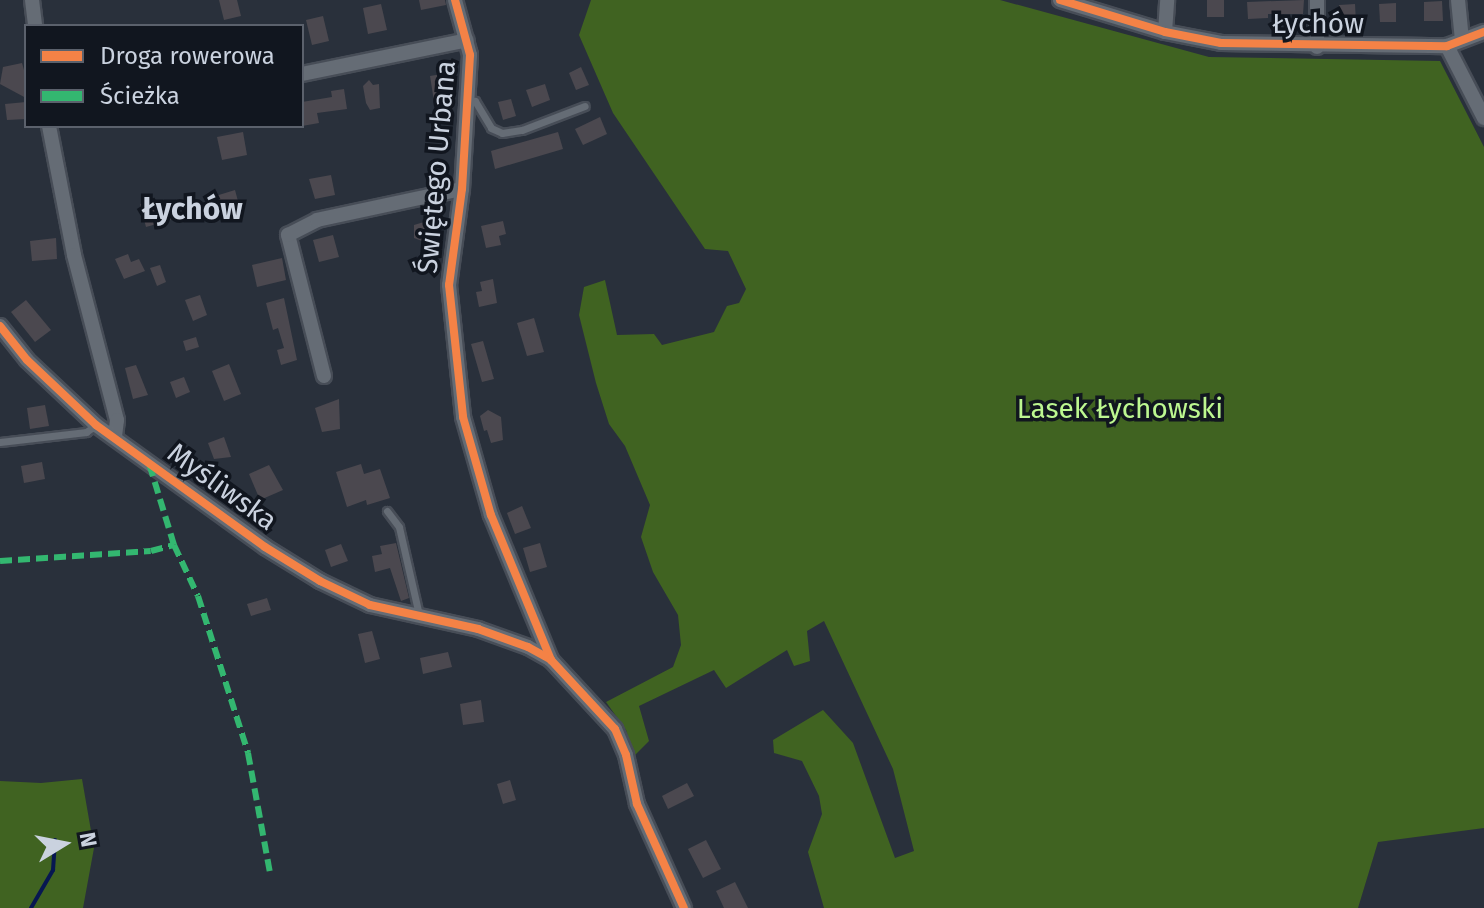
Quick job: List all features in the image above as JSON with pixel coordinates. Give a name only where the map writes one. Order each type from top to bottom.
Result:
[{"type":"street","points":[[32,0],[35,24]]},
{"type":"street","name":"Świętego Urbana","points":[[455,0],[470,55],[462,189],[449,285],[463,417],[491,515],[551,660]]},
{"type":"street","name":"Łychów","points":[[1060,0],[1165,32],[1221,43],[1317,47],[1447,46],[1484,32]]},
{"type":"street","points":[[1165,32],[1167,0]]},
{"type":"street","name":"Łychów","points":[[1317,0],[1317,47]]},
{"type":"street","points":[[1458,0],[1462,40]]},
{"type":"street","points":[[304,74],[467,40]]},
{"type":"street","points":[[1447,46],[1484,118]]},
{"type":"street","points":[[49,128],[74,255],[117,420],[115,437]]},
{"type":"street","points":[[324,376],[288,235],[317,220],[462,189]]},
{"type":"street","name":"Myśliwska","points":[[0,326],[37,371],[96,425],[265,547],[320,581],[370,605],[528,647],[551,660]]},
{"type":"street","points":[[551,660],[615,729],[626,755],[637,804],[684,908]]},
{"type":"lane","points":[[467,100],[475,101],[491,128],[502,133],[522,130],[585,106]]},
{"type":"lane","points":[[0,442],[86,432],[96,425]]},
{"type":"lane","points":[[387,511],[399,527],[419,617]]},
{"type":"green space","name":"Lasek Łychowski","points":[[591,0],[1000,0],[1209,57],[1440,61],[1484,147],[1484,828],[1378,842],[1358,908],[824,908],[808,852],[822,814],[819,796],[802,761],[774,753],[773,740],[823,710],[853,743],[895,858],[914,851],[893,769],[824,621],[807,631],[810,661],[794,666],[787,650],[726,688],[714,670],[639,706],[649,741],[634,756],[626,730],[606,702],[673,667],[681,645],[678,615],[653,572],[641,537],[650,505],[625,446],[609,424],[596,383],[579,315],[584,287],[605,280],[617,335],[654,334],[662,345],[714,332],[727,306],[739,303],[746,289],[728,251],[705,249],[613,113],[579,35]]},
{"type":"green space","points":[[82,779],[94,848],[83,908],[0,908],[0,781],[41,783]]},
{"type":"building","points":[[219,0],[237,0],[241,16],[224,20]]},
{"type":"building","points":[[419,0],[445,0],[446,5],[421,10]]},
{"type":"building","points":[[1207,0],[1224,0],[1224,17],[1207,17]]},
{"type":"building","points":[[1304,0],[1303,14],[1268,14],[1268,18],[1248,19],[1247,2]]},
{"type":"building","points":[[1442,1],[1443,21],[1424,21],[1424,2]]},
{"type":"building","points":[[1396,3],[1396,22],[1380,22],[1379,4]]},
{"type":"building","points":[[381,4],[387,30],[368,34],[363,8]]},
{"type":"building","points":[[1355,4],[1356,23],[1340,24],[1339,5]]},
{"type":"building","points":[[323,16],[329,41],[312,45],[306,20]]},
{"type":"building","points":[[22,63],[24,97],[0,84],[3,67]]},
{"type":"building","points":[[581,67],[589,85],[576,90],[569,73]]},
{"type":"building","points":[[447,74],[450,107],[435,108],[430,76]]},
{"type":"building","points":[[369,80],[373,85],[379,84],[380,108],[370,110],[366,103],[363,86]]},
{"type":"building","points":[[545,84],[550,100],[532,107],[526,90]]},
{"type":"building","points":[[344,89],[347,109],[317,113],[319,123],[304,126],[304,102],[332,97],[331,91]]},
{"type":"building","points":[[511,99],[516,116],[503,120],[498,102]]},
{"type":"building","points":[[24,102],[24,119],[7,120],[5,104]]},
{"type":"building","points":[[600,117],[607,134],[583,145],[575,129]]},
{"type":"building","points":[[243,132],[247,155],[222,160],[217,137]]},
{"type":"building","points":[[558,132],[563,149],[495,169],[491,151]]},
{"type":"building","points":[[331,175],[335,195],[315,199],[309,179]]},
{"type":"building","points":[[235,190],[239,205],[213,212],[209,198]]},
{"type":"building","points":[[153,201],[156,212],[168,209],[171,220],[146,227],[140,204]]},
{"type":"building","points":[[503,221],[506,234],[499,236],[501,245],[486,248],[481,226]]},
{"type":"building","points":[[436,222],[436,239],[422,241],[414,238],[414,225]]},
{"type":"building","points":[[333,235],[339,257],[319,262],[313,240]]},
{"type":"building","points":[[56,238],[57,259],[32,261],[30,241]]},
{"type":"building","points":[[128,254],[131,262],[139,259],[145,271],[124,279],[115,259]]},
{"type":"building","points":[[282,258],[286,280],[257,287],[252,265]]},
{"type":"building","points":[[160,265],[166,282],[157,286],[150,268]]},
{"type":"building","points":[[493,279],[497,303],[479,307],[476,292],[482,291],[480,282]]},
{"type":"building","points":[[200,295],[207,315],[193,321],[185,300]]},
{"type":"building","points":[[284,298],[297,360],[281,365],[277,350],[284,348],[278,328],[273,330],[266,303]]},
{"type":"building","points":[[26,300],[51,330],[35,342],[11,312]]},
{"type":"building","points":[[534,318],[544,352],[527,356],[517,323]]},
{"type":"building","points":[[196,337],[199,347],[186,351],[183,341]]},
{"type":"building","points":[[483,341],[494,379],[482,382],[471,344]]},
{"type":"building","points":[[229,364],[241,394],[224,401],[212,371]]},
{"type":"building","points":[[136,365],[148,395],[133,399],[125,368]]},
{"type":"building","points":[[184,377],[190,392],[176,398],[170,382]]},
{"type":"building","points":[[339,399],[340,429],[322,432],[315,408]]},
{"type":"building","points":[[45,405],[49,426],[30,429],[27,408]]},
{"type":"building","points":[[488,410],[501,417],[503,440],[491,443],[487,430],[484,431],[480,416]]},
{"type":"building","points":[[224,437],[231,457],[214,459],[208,443]]},
{"type":"building","points":[[42,462],[45,479],[24,483],[21,466]]},
{"type":"building","points":[[361,464],[364,474],[380,469],[390,498],[367,505],[366,500],[347,507],[336,472]]},
{"type":"building","points":[[269,465],[283,490],[260,500],[249,474]]},
{"type":"building","points":[[522,506],[531,528],[515,534],[507,513]]},
{"type":"building","points":[[396,543],[409,598],[401,601],[390,568],[375,572],[372,556],[382,554],[380,546]]},
{"type":"building","points":[[540,543],[547,567],[530,572],[523,548]]},
{"type":"building","points":[[341,544],[348,561],[331,567],[325,550]]},
{"type":"building","points":[[267,598],[271,610],[251,616],[247,604]]},
{"type":"building","points":[[372,631],[380,659],[365,663],[358,634]]},
{"type":"building","points":[[448,652],[452,667],[423,674],[420,658]]},
{"type":"building","points":[[481,700],[484,722],[463,725],[460,704]]},
{"type":"building","points":[[510,780],[516,800],[503,804],[497,784]]},
{"type":"building","points":[[687,783],[694,796],[668,809],[662,796]]},
{"type":"building","points":[[706,840],[721,869],[703,878],[688,849]]},
{"type":"building","points":[[735,882],[748,908],[724,908],[716,891]]},
{"type":"waterway","points":[[31,908],[53,870],[55,840]]},
{"type":"marked path","points":[[0,561],[151,551],[174,545],[148,460]]},
{"type":"marked path","points":[[174,545],[198,596],[248,753],[270,873]]},
{"type":"cycle path","points":[[455,0],[470,55],[462,189],[449,285],[463,417],[491,515],[551,660]]},
{"type":"cycle path","points":[[1060,0],[1165,32],[1221,43],[1447,46],[1484,32]]},
{"type":"cycle path","points":[[0,326],[27,360],[96,425],[265,547],[320,581],[370,605],[478,629],[528,647],[551,660],[615,729],[626,755],[637,804],[684,908]]},
{"type":"district","name":"Łychów","points":[[192,209]]}]
